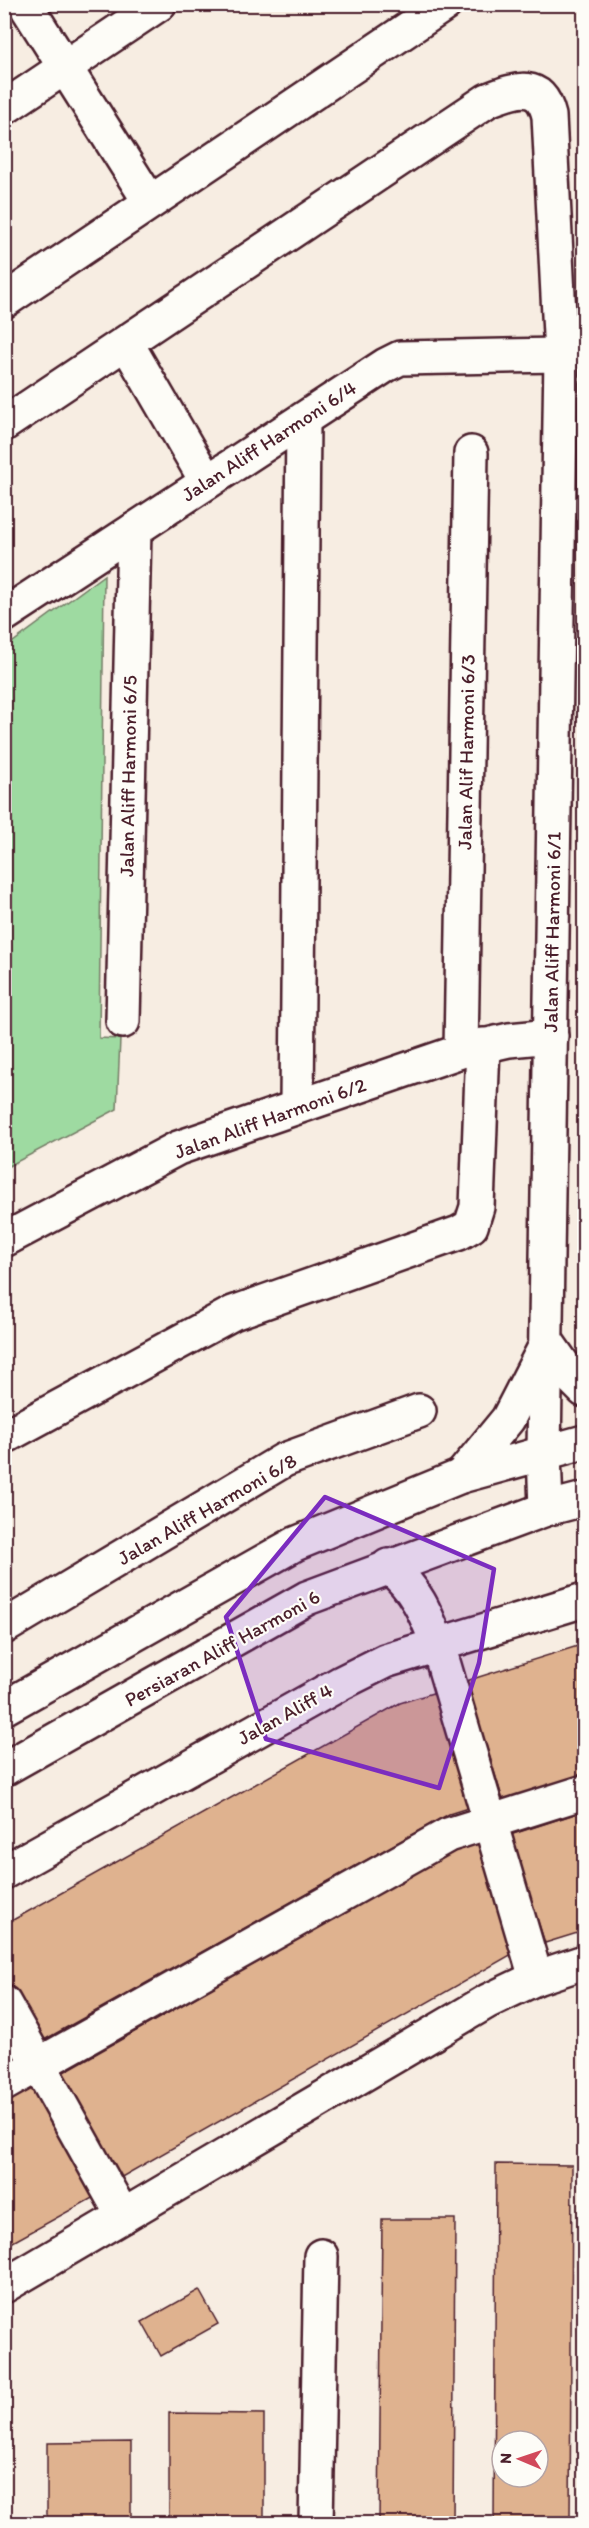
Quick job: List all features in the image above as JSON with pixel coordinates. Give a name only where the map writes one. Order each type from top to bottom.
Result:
[{"type":"street","points":[[25,4],[150,202]]},
{"type":"street","points":[[4,108],[159,4]]},
{"type":"street","points":[[4,301],[445,4]]},
{"type":"street","name":"Jalan Aliff Harmoni 6/1","points":[[127,344],[488,100],[525,89],[537,93],[546,103],[549,116],[561,355],[550,1036],[548,1341],[544,1452],[546,1509]]},
{"type":"street","points":[[4,424],[127,344],[207,482]]},
{"type":"street","name":"Jalan Aliff Harmoni 6/4","points":[[4,615],[400,358],[561,355]]},
{"type":"street","points":[[297,1106],[303,420]]},
{"type":"street","name":"Jalan Alif Harmoni 6/3","points":[[4,1437],[233,1313],[459,1233],[471,1226],[477,1207],[472,1048],[471,453]]},
{"type":"street","name":"Jalan Aliff Harmoni 6/5","points":[[123,1021],[134,530]]},
{"type":"street","name":"Jalan Aliff Harmoni 6/2","points":[[4,1240],[178,1149],[297,1106],[472,1048],[550,1036]]},
{"type":"street","points":[[461,1476],[508,1419],[548,1341],[573,1379],[585,1390]]},
{"type":"street","name":"Jalan Aliff Harmoni 6/8","points":[[4,1627],[284,1460],[419,1412]]},
{"type":"street","points":[[4,1708],[295,1544],[461,1476],[585,1442]]},
{"type":"street","name":"Persiaran Aliff Harmoni 6","points":[[4,1769],[307,1598],[546,1509],[585,1499]]},
{"type":"street","points":[[388,1566],[414,1592],[425,1610],[438,1645],[536,1978]]},
{"type":"street","name":"Jalan Aliff 4","points":[[4,1872],[341,1683],[385,1661],[585,1600]]},
{"type":"street","points":[[4,2084],[448,1835],[585,1791]]},
{"type":"street","points":[[4,2286],[488,2001],[536,1978],[585,1962]]},
{"type":"street","points":[[4,2003],[123,2216]]},
{"type":"street","points":[[316,2523],[321,2256]]},
{"type":"highlighted area","points":[[325,1497],[494,1569],[479,1663],[439,1788],[266,1739],[226,1617]]},
{"type":"green space","points":[[104,575],[99,1038],[120,1039],[117,1109],[5,1168],[5,648]]},
{"type":"building","points":[[584,1644],[584,1774],[503,1800],[466,1681]]},
{"type":"building","points":[[436,1692],[471,1807],[449,1814],[44,2040],[4,1973],[4,1925],[400,1703]]},
{"type":"building","points":[[584,1811],[584,1931],[545,1943],[510,1835]]},
{"type":"building","points":[[483,1841],[514,1953],[120,2178],[62,2073],[461,1847]]},
{"type":"building","points":[[4,2038],[15,2057],[4,2063]]},
{"type":"building","points":[[34,2082],[96,2196],[4,2247],[4,2098]]},
{"type":"building","points":[[496,2164],[572,2165],[570,2524],[494,2524],[494,2489],[550,2489],[550,2429],[495,2429]]},
{"type":"building","points":[[382,2219],[455,2219],[453,2524],[379,2524]]},
{"type":"building","points":[[199,2290],[218,2324],[161,2356],[142,2322]]},
{"type":"building","points":[[169,2413],[264,2414],[264,2524],[169,2524]]},
{"type":"building","points":[[131,2442],[131,2524],[47,2524],[47,2443]]}]
